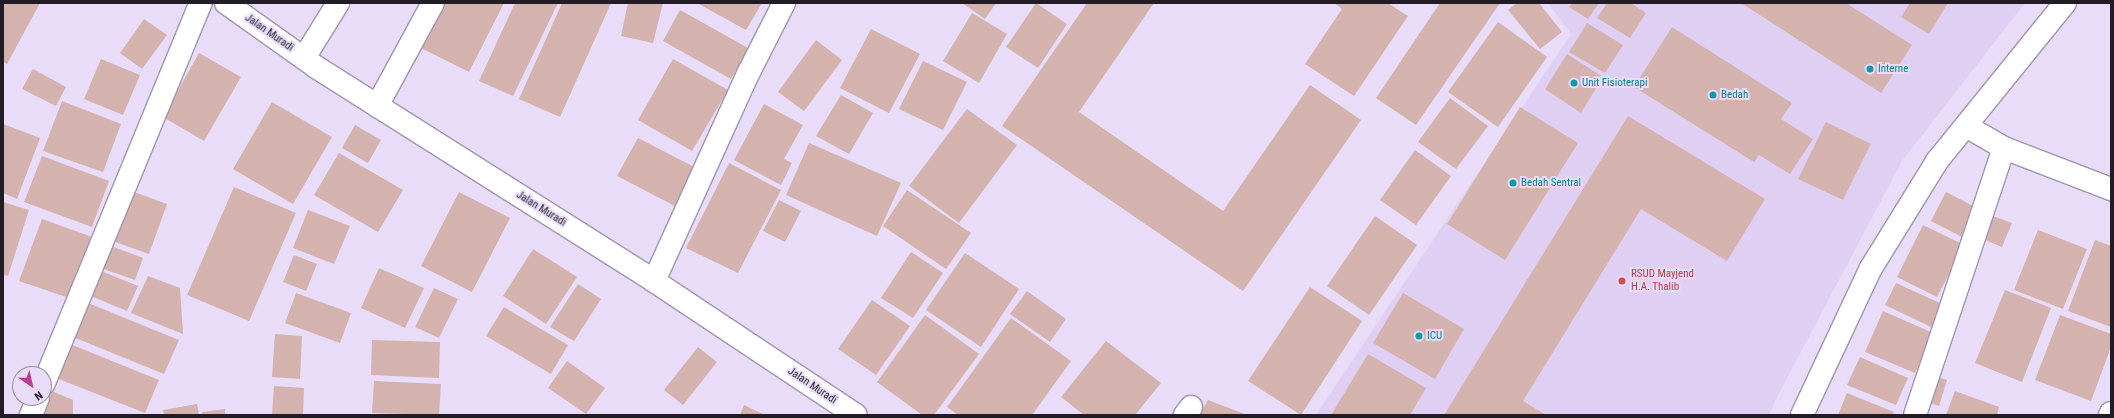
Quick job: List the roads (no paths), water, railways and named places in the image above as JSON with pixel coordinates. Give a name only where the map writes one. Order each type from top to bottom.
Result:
[{"type":"main road","points":[[51,366],[201,3]]},
{"type":"main road","name":"Jalan Muradi","points":[[226,3],[304,58],[377,106],[654,281],[856,415]]},
{"type":"main road","points":[[304,58],[338,3]]},
{"type":"main road","points":[[377,106],[433,3]]},
{"type":"main road","points":[[654,281],[749,72],[784,3]]},
{"type":"main road","points":[[1802,415],[1870,268],[1937,161],[2065,3]]},
{"type":"main road","points":[[1966,126],[2004,148],[2111,189]]},
{"type":"main road","points":[[1915,415],[2004,148]]},
{"type":"place","name":"Interne","points":[[1870,69]]},
{"type":"place","name":"Unit Fisioterapi","points":[[1574,83]]},
{"type":"place","name":"Bedah","points":[[1713,95]]},
{"type":"place","name":"Bedah Sentral","points":[[1513,183]]},
{"type":"place","name":"RSUD Mayjend H.A. Thalib","points":[[1622,281]]},
{"type":"place","name":"ICU","points":[[1419,336]]}]
